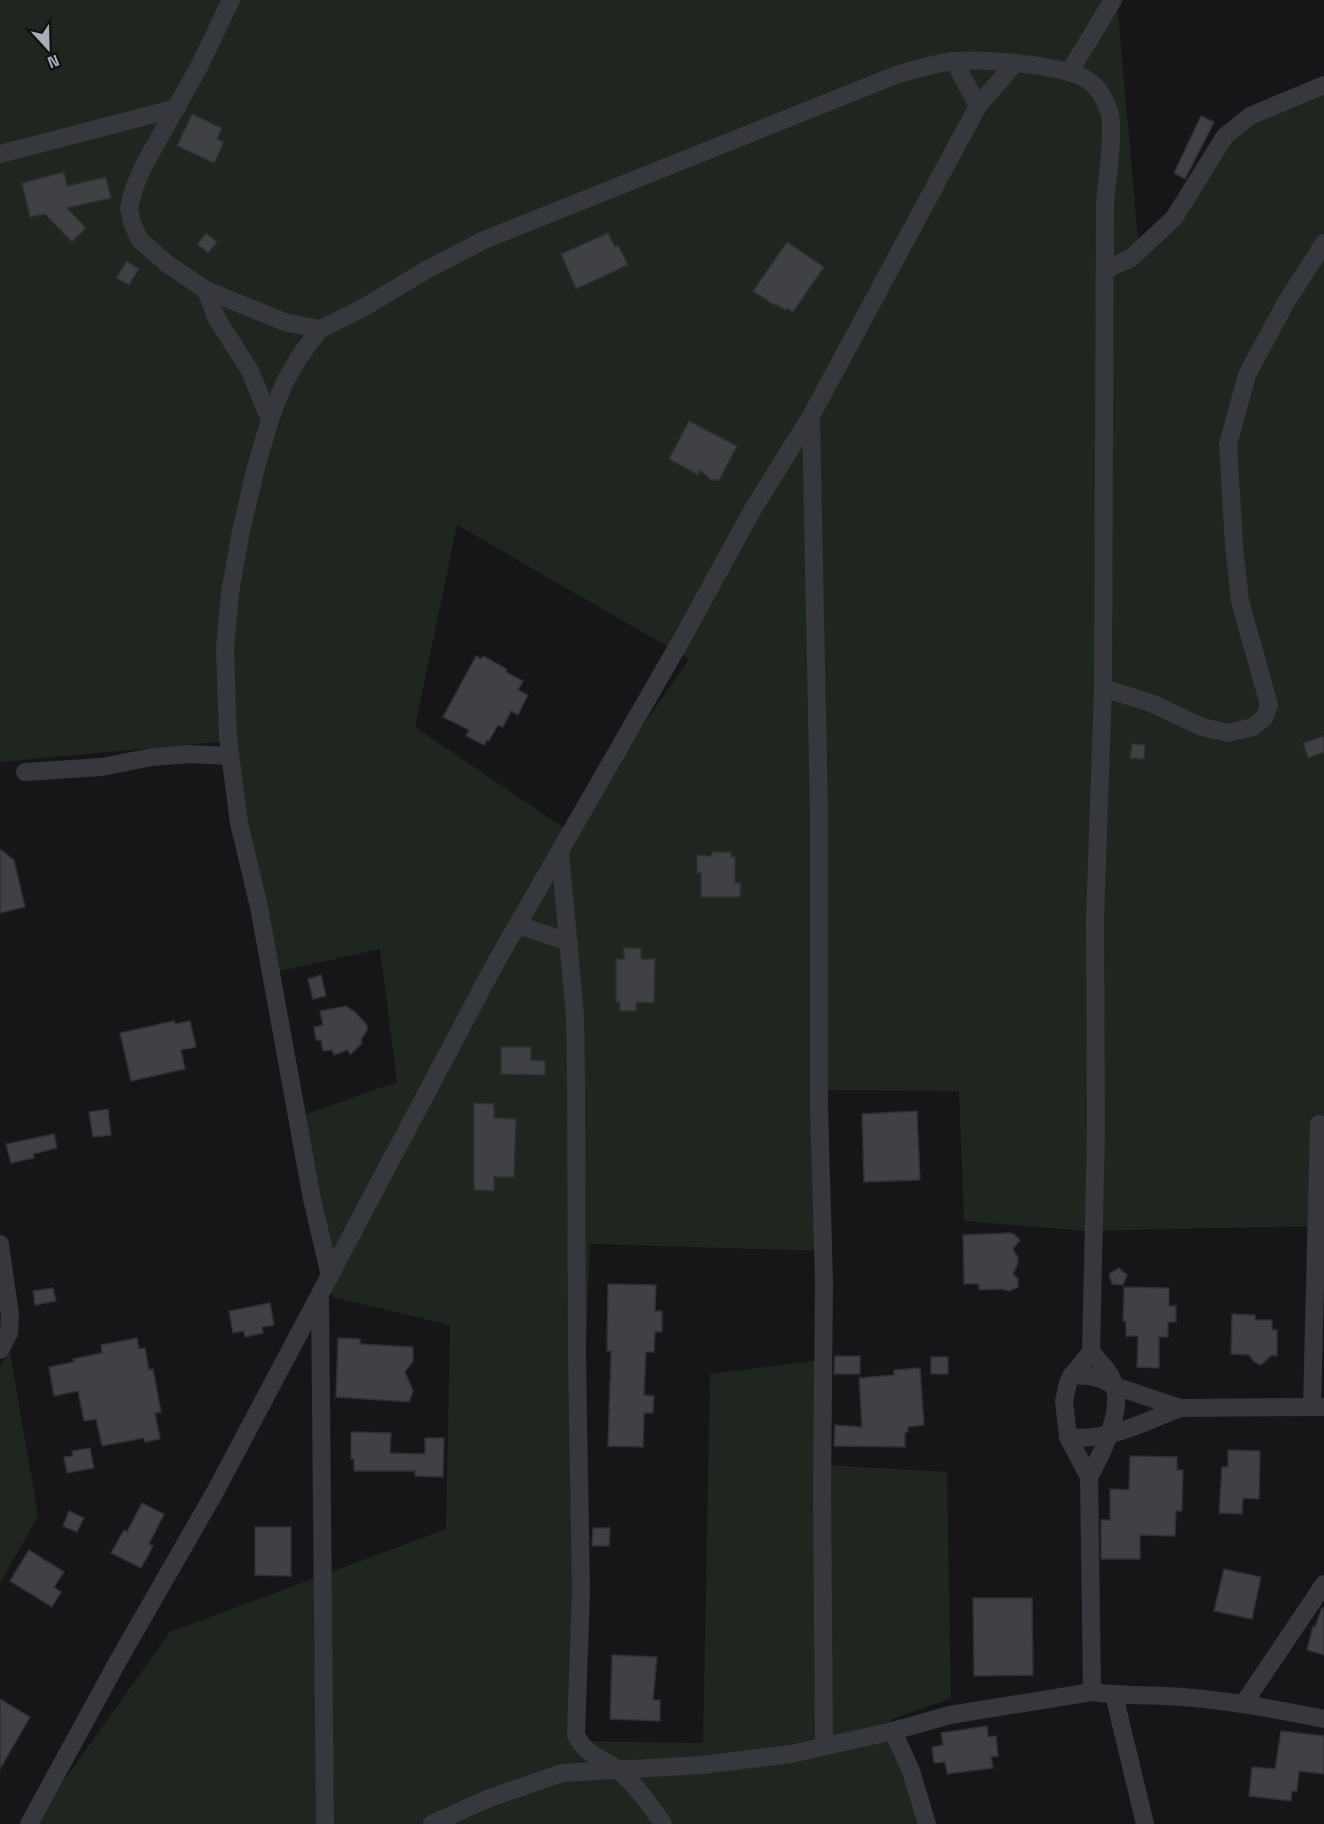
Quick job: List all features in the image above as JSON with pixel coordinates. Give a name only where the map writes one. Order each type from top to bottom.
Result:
[{"type":"street","points":[[231,0],[200,65],[144,165],[134,188],[129,208],[132,223],[140,240],[166,263],[206,290],[287,323],[321,329]]},
{"type":"street","points":[[1070,71],[1113,0]]},
{"type":"street","points":[[954,61],[978,106]]},
{"type":"street","points":[[330,1276],[296,1121],[259,907],[239,823],[225,695],[225,648],[230,593],[241,531],[256,467],[277,399],[301,352],[321,329],[484,240],[896,75],[954,61],[1015,63],[1070,71],[1090,81],[1102,94],[1110,114],[1105,202],[1103,688],[1095,919],[1096,1132],[1091,1352],[1072,1375],[1065,1401],[1068,1437],[1089,1477]]},
{"type":"street","points":[[29,1824],[118,1661],[215,1492],[518,925],[753,509],[811,416],[978,106],[1015,63]]},
{"type":"street","points":[[1105,270],[1131,258],[1174,218],[1225,136],[1250,116],[1324,85]]},
{"type":"street","points":[[0,153],[177,108]]},
{"type":"street","points":[[1103,688],[1151,704],[1202,727],[1228,733],[1253,727],[1264,718],[1269,705],[1240,601],[1228,444],[1247,375],[1285,304],[1324,243]]},
{"type":"street","points":[[206,290],[217,319],[249,371],[270,420]]},
{"type":"street","points":[[811,416],[819,812],[819,1108],[824,1282],[822,1488],[824,1745]]},
{"type":"street","points":[[25,772],[102,767],[152,757],[189,754],[230,756]]},
{"type":"street","points":[[560,852],[575,1016],[581,1592],[576,1735],[581,1746],[592,1756],[615,1768],[639,1790],[663,1824]]},
{"type":"street","points":[[518,925],[569,942]]},
{"type":"street","points":[[1072,1375],[1101,1379],[1180,1408],[1318,1407],[1319,1124]]},
{"type":"street","points":[[0,1244],[10,1315],[9,1333],[0,1350]]},
{"type":"street","points":[[320,1295],[325,1824]]},
{"type":"street","points":[[1091,1352],[1106,1369],[1115,1386],[1109,1436],[1089,1477],[1092,1692]]},
{"type":"street","points":[[1068,1437],[1084,1439],[1109,1436],[1180,1408]]},
{"type":"street","points":[[1244,1703],[1324,1584]]},
{"type":"street","points":[[432,1824],[487,1799],[562,1773],[615,1768],[647,1769],[702,1765],[791,1754],[960,1713],[1092,1692],[1244,1703],[1324,1719]]},
{"type":"street","points":[[1114,1695],[1145,1824]]},
{"type":"street","points":[[893,1731],[911,1771],[927,1824]]},
{"type":"shaded area","points":[[0,0],[1119,0],[1117,1],[1138,240],[1195,187],[1227,134],[1324,78],[1324,1226],[1083,1231],[964,1221],[959,1091],[823,1090],[826,1251],[590,1244],[571,1741],[703,1743],[710,1374],[828,1359],[829,1465],[947,1472],[951,1698],[890,1720],[918,1824],[33,1824],[170,1632],[446,1529],[450,1325],[332,1297],[303,1115],[397,1082],[380,949],[272,973],[228,741],[0,762]],"holes":[[[457,525],[689,659],[570,832],[415,727]]]},
{"type":"shaded area","points":[[10,1351],[38,1516],[0,1583],[0,1366]]},
{"type":"building","points":[[192,114],[222,128],[217,139],[224,142],[214,163],[177,146]]},
{"type":"building","points":[[1201,116],[1214,122],[1185,179],[1174,173]]},
{"type":"building","points":[[64,172],[67,186],[106,177],[111,198],[67,208],[86,228],[72,242],[45,214],[30,217],[22,183]]},
{"type":"building","points":[[206,233],[217,242],[208,253],[197,244]]},
{"type":"building","points":[[608,233],[615,247],[618,245],[628,265],[576,289],[561,254]]},
{"type":"building","points":[[787,242],[824,267],[793,312],[774,305],[753,291]]},
{"type":"building","points":[[127,261],[139,269],[129,285],[116,278]]},
{"type":"building","points":[[689,421],[737,446],[719,480],[711,480],[700,470],[698,475],[669,459]]},
{"type":"building","points":[[476,656],[481,659],[483,656],[523,681],[518,690],[528,695],[518,715],[511,711],[503,727],[498,725],[489,741],[487,740],[484,745],[466,736],[469,730],[443,717]]},
{"type":"building","points":[[1324,736],[1324,752],[1308,758],[1303,743]]},
{"type":"building","points":[[1132,744],[1145,745],[1144,759],[1130,758]]},
{"type":"building","points":[[0,849],[14,860],[25,907],[0,913]]},
{"type":"building","points":[[712,852],[731,852],[731,857],[735,857],[735,883],[741,883],[740,897],[701,897],[701,873],[697,873],[697,855],[712,856]]},
{"type":"building","points":[[624,948],[641,948],[641,959],[655,959],[654,1003],[636,1002],[636,1011],[620,1011],[620,1002],[616,1002],[616,959],[624,959]]},
{"type":"building","points":[[321,975],[326,996],[313,999],[308,979]]},
{"type":"building","points":[[346,1006],[367,1025],[362,1043],[350,1055],[348,1050],[334,1055],[332,1050],[323,1051],[321,1040],[316,1040],[314,1027],[323,1025],[320,1011]]},
{"type":"building","points":[[174,1021],[175,1024],[190,1021],[196,1047],[181,1050],[185,1069],[131,1081],[120,1033]]},
{"type":"building","points":[[501,1047],[531,1047],[531,1060],[545,1061],[545,1075],[501,1074]]},
{"type":"building","points":[[474,1103],[494,1104],[494,1118],[516,1119],[514,1177],[494,1177],[494,1191],[474,1190]]},
{"type":"building","points":[[108,1109],[111,1135],[93,1137],[89,1112]]},
{"type":"building","points":[[917,1111],[920,1180],[864,1182],[862,1114]]},
{"type":"building","points":[[54,1134],[57,1148],[33,1154],[34,1158],[11,1163],[6,1144]]},
{"type":"building","points":[[1011,1233],[1020,1240],[1013,1249],[1018,1258],[1013,1274],[1018,1279],[1018,1287],[1010,1291],[979,1290],[979,1284],[964,1284],[963,1235]]},
{"type":"building","points":[[1119,1268],[1127,1275],[1123,1285],[1112,1284],[1109,1274]]},
{"type":"building","points":[[608,1284],[656,1285],[655,1311],[662,1311],[662,1332],[655,1332],[654,1352],[646,1352],[644,1395],[654,1396],[653,1413],[644,1413],[643,1447],[608,1446],[611,1351],[607,1351]]},
{"type":"building","points":[[1124,1287],[1169,1288],[1169,1306],[1176,1306],[1176,1322],[1168,1322],[1168,1337],[1159,1337],[1159,1368],[1137,1367],[1138,1336],[1126,1336],[1126,1322],[1123,1321]]},
{"type":"building","points":[[53,1288],[56,1301],[35,1305],[33,1291]]},
{"type":"building","points":[[270,1303],[274,1325],[262,1327],[263,1333],[245,1337],[244,1331],[233,1333],[229,1311]]},
{"type":"building","points":[[1232,1314],[1255,1315],[1255,1320],[1272,1320],[1272,1330],[1277,1330],[1277,1356],[1272,1355],[1261,1365],[1254,1362],[1249,1355],[1231,1354]]},
{"type":"building","points":[[137,1338],[139,1349],[145,1348],[149,1370],[153,1369],[161,1412],[155,1413],[160,1439],[145,1442],[144,1438],[102,1446],[96,1419],[84,1421],[78,1391],[54,1396],[49,1367],[102,1353],[101,1345]]},
{"type":"building","points":[[338,1338],[360,1339],[360,1344],[413,1347],[413,1361],[405,1372],[413,1391],[409,1402],[336,1397]]},
{"type":"building","points":[[835,1356],[860,1356],[860,1374],[834,1374]]},
{"type":"building","points":[[931,1357],[948,1357],[948,1374],[931,1374]]},
{"type":"building","points":[[920,1368],[924,1425],[908,1427],[908,1432],[905,1433],[905,1447],[834,1446],[835,1425],[862,1427],[859,1378],[894,1375],[894,1370]]},
{"type":"building","points":[[351,1432],[391,1433],[390,1453],[425,1454],[425,1438],[444,1438],[443,1477],[415,1476],[415,1471],[354,1471],[354,1459],[351,1459]]},
{"type":"building","points":[[90,1448],[94,1468],[67,1473],[64,1457],[73,1456],[72,1451]]},
{"type":"building","points":[[1228,1450],[1260,1451],[1259,1499],[1243,1498],[1242,1514],[1219,1513],[1222,1467],[1228,1467]]},
{"type":"building","points":[[1130,1456],[1177,1457],[1177,1470],[1183,1470],[1182,1511],[1176,1511],[1175,1536],[1140,1535],[1140,1559],[1101,1559],[1101,1520],[1110,1520],[1110,1489],[1129,1490]]},
{"type":"building","points":[[142,1503],[164,1514],[149,1544],[153,1546],[141,1568],[111,1553],[124,1530],[127,1532]]},
{"type":"building","points":[[69,1511],[84,1518],[77,1532],[63,1526]]},
{"type":"building","points":[[255,1527],[291,1527],[291,1576],[255,1575]]},
{"type":"building","points":[[593,1528],[610,1528],[609,1546],[592,1546]]},
{"type":"building","points":[[29,1550],[64,1572],[54,1587],[61,1592],[52,1607],[10,1581]]},
{"type":"building","points":[[1224,1569],[1261,1577],[1252,1619],[1214,1611]]},
{"type":"building","points":[[973,1598],[1032,1598],[1033,1675],[974,1676]]},
{"type":"building","points":[[1322,1608],[1324,1608],[1324,1655],[1307,1650],[1313,1626],[1315,1627]]},
{"type":"building","points":[[612,1655],[657,1657],[653,1700],[660,1700],[660,1721],[610,1719]]},
{"type":"building","points":[[0,1699],[30,1717],[0,1769]]},
{"type":"building","points":[[987,1726],[988,1737],[996,1736],[998,1756],[991,1757],[993,1768],[947,1774],[945,1762],[934,1763],[932,1747],[943,1745],[941,1733]]},
{"type":"building","points":[[1281,1731],[1324,1736],[1324,1774],[1299,1771],[1297,1791],[1292,1791],[1291,1801],[1249,1796],[1252,1767],[1275,1769]]}]
